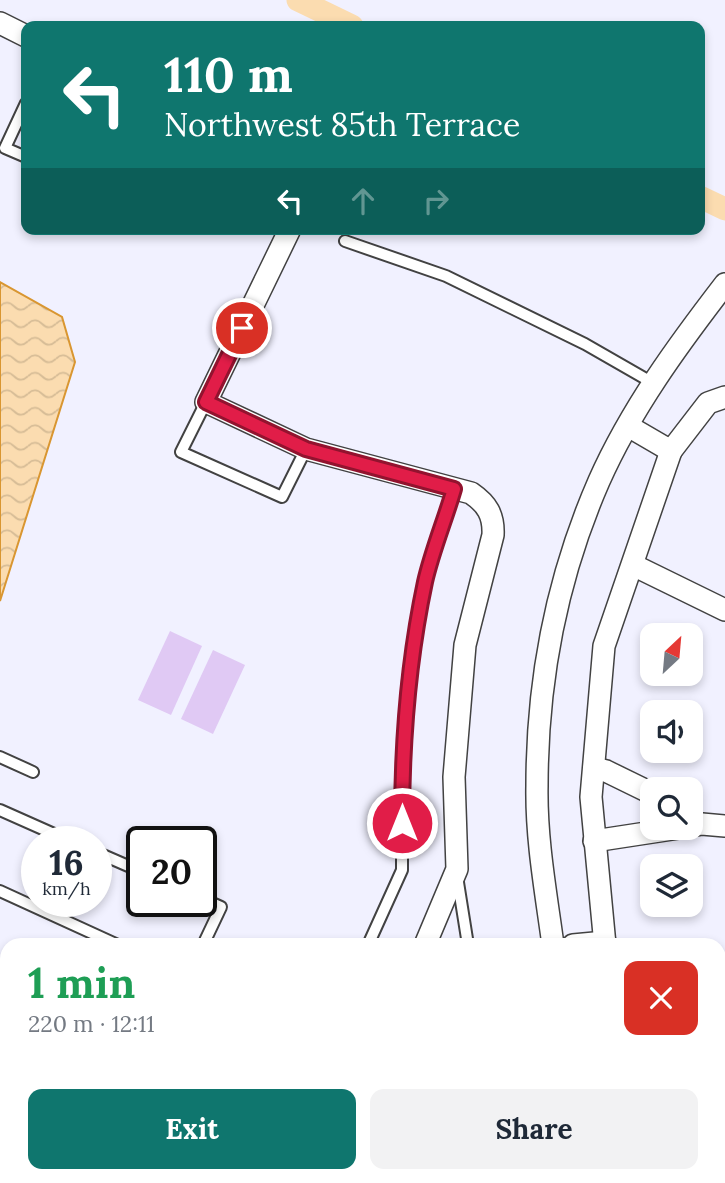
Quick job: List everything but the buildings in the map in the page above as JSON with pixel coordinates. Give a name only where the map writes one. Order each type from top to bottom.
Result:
[{"type":"street","points":[[0,23],[21,34]]},
{"type":"street","points":[[286,235],[206,402],[306,449],[471,493],[485,503],[494,521],[493,535],[465,645],[454,777],[457,869],[428,938]]},
{"type":"street","points":[[552,938],[540,842],[538,735],[547,660],[560,594],[600,480],[628,426],[653,383],[725,284]]},
{"type":"street","points":[[604,938],[591,797],[604,646],[671,451],[708,403],[725,397]]},
{"type":"street","points":[[628,426],[671,451]]},
{"type":"street","points":[[634,565],[725,610]]},
{"type":"street","points":[[594,768],[640,788]]},
{"type":"street","points":[[703,823],[725,826]]},
{"type":"street","points":[[594,841],[640,834]]},
{"type":"lane","points":[[21,114],[5,148],[21,155]]},
{"type":"lane","points":[[345,241],[446,276],[585,344],[653,383]]},
{"type":"lane","points":[[206,402],[181,452],[282,498],[306,449]]},
{"type":"lane","points":[[371,938],[402,870],[402,776],[408,680],[426,579],[454,489]]},
{"type":"lane","points":[[0,757],[33,772]]},
{"type":"lane","points":[[0,810],[36,826]]},
{"type":"lane","points":[[457,869],[467,938]]},
{"type":"lane","points":[[0,891],[103,938]]},
{"type":"lane","points":[[206,938],[216,917]]},
{"type":"shaded area","points":[[170,631],[202,646],[171,715],[138,700]]},
{"type":"shaded area","points":[[213,650],[245,665],[213,734],[181,719]]},
{"type":"water","points":[[0,282],[62,317],[75,362],[0,601]]},
{"type":"waterway","points":[[298,0],[342,21]]},
{"type":"waterway","points":[[705,199],[725,209]]},
{"type":"route","points":[[242,328],[206,402],[306,449],[454,489],[426,579],[408,680],[402,823]]}]
